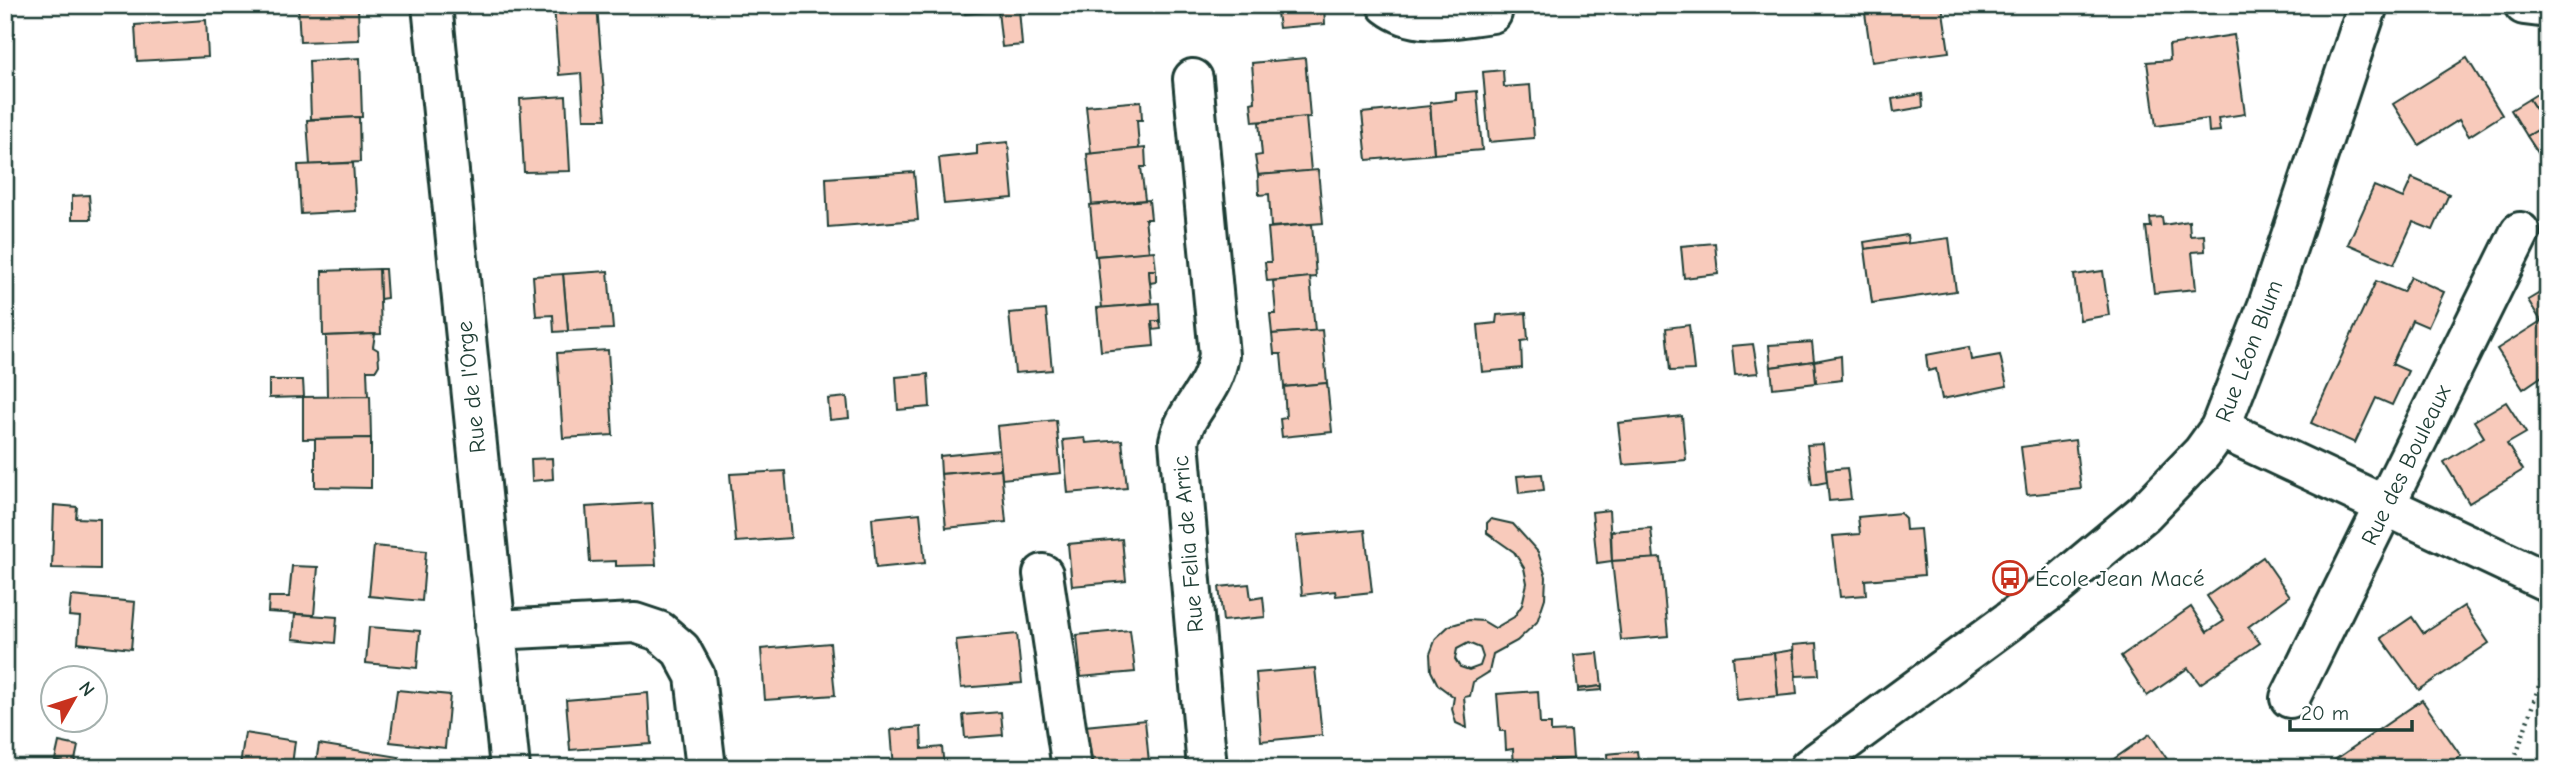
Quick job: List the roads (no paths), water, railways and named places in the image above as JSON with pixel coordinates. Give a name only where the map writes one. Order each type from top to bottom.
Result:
[{"type":"street","name":"Rue de l'Orge","points":[[432,5],[510,768]]},
{"type":"street","points":[[1387,5],[1402,17],[1419,21],[1492,13]]},
{"type":"street","name":"Rue Léon Blum","points":[[1809,768],[2064,580],[2144,513],[2202,453],[2220,428],[2268,305],[2368,5]]},
{"type":"street","points":[[2524,5],[2548,8]]},
{"type":"street","name":"Rue Felia de Arric","points":[[1193,79],[1219,355],[1216,374],[1182,428],[1179,441],[1207,768]]},
{"type":"street","name":"Rue des Bouleaux","points":[[2290,698],[2520,232]]},
{"type":"street","points":[[2220,428],[2548,582]]},
{"type":"street","points":[[1043,574],[1072,768]]},
{"type":"street","points":[[495,630],[635,623],[659,631],[681,650],[695,676],[706,768]]},
{"type":"place","name":"École Jean Macé","points":[[2010,578]]}]
